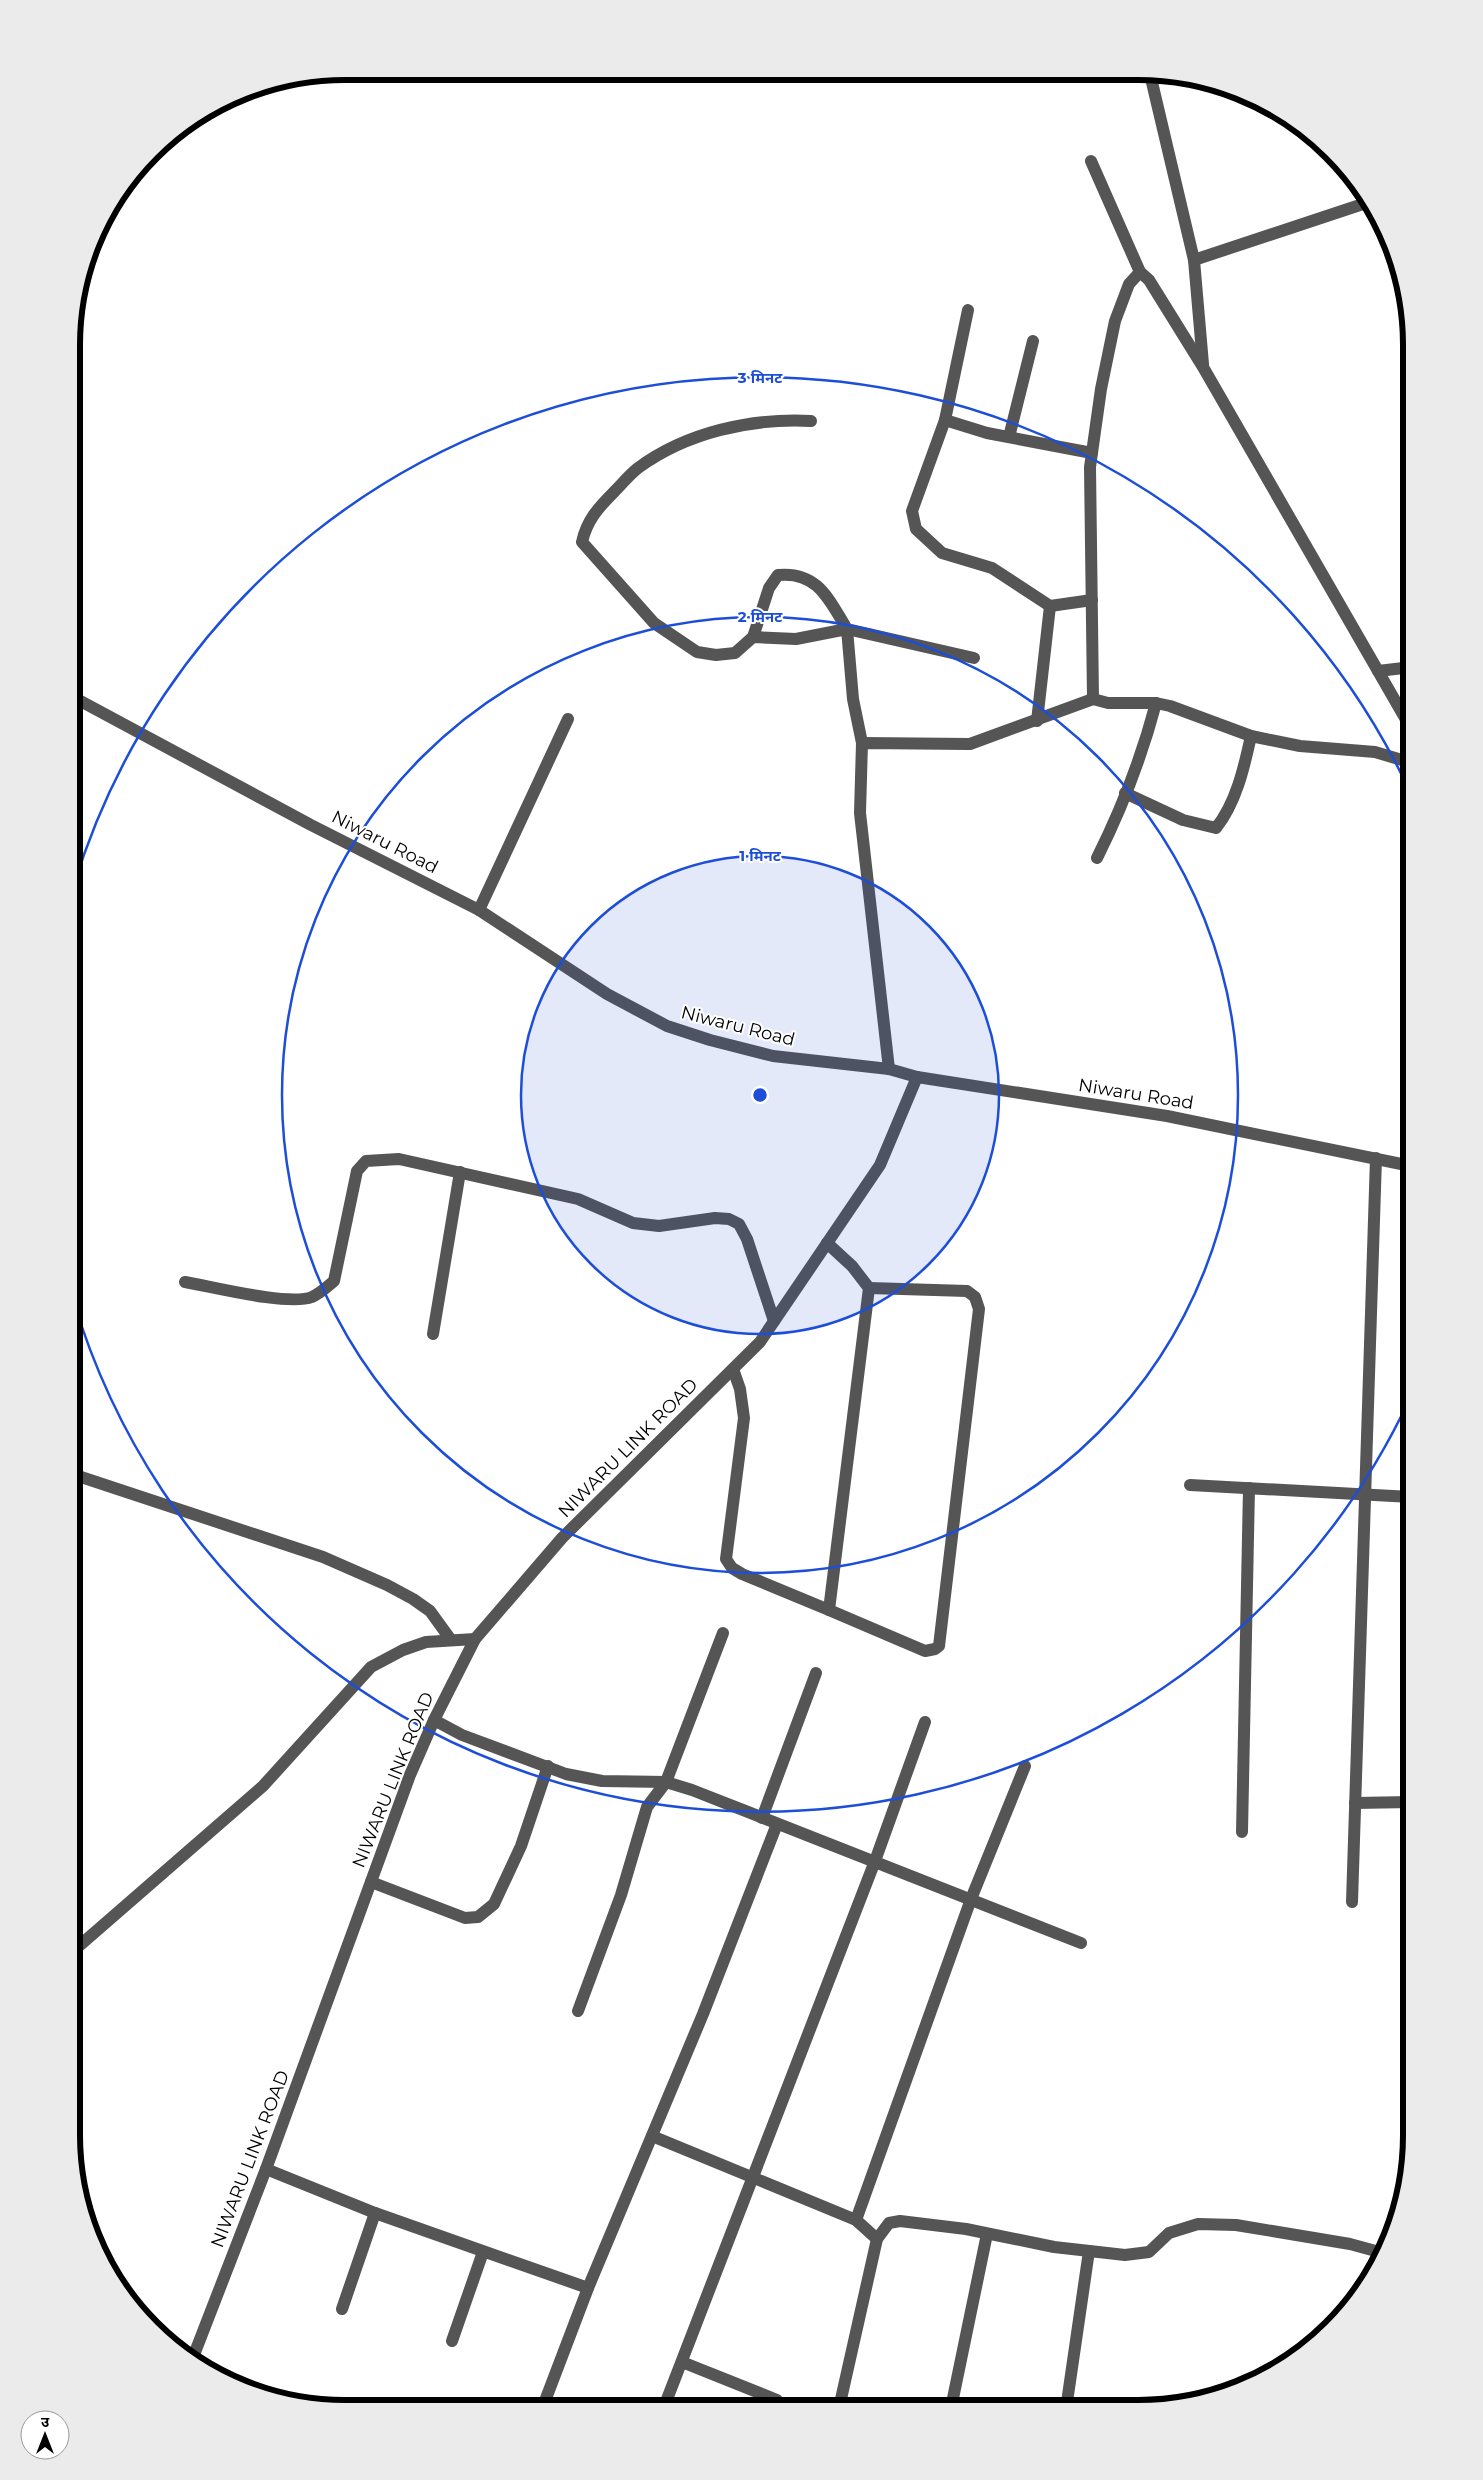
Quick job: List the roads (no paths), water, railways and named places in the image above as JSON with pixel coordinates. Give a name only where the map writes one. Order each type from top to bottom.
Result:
[{"type":"street","points":[[1152,81],[1194,260],[1204,367]]},
{"type":"street","points":[[1091,161],[1140,272],[1150,280],[1204,367],[1403,714]]},
{"type":"street","points":[[1194,260],[1362,204]]},
{"type":"street","points":[[1093,699],[1092,453],[1101,389],[1115,321],[1129,284],[1140,272]]},
{"type":"street","points":[[968,310],[945,420],[912,511],[916,528],[942,553],[992,568],[1050,606],[1092,600]]},
{"type":"street","points":[[1009,437],[1033,341]]},
{"type":"street","points":[[811,421],[782,420],[750,424],[706,434],[671,448],[637,469],[592,515],[585,529],[582,542],[654,623],[697,652],[716,655],[735,653],[753,638],[769,588],[778,575],[790,574],[810,580],[825,592],[847,629],[853,699],[862,743],[860,813],[889,1069]]},
{"type":"street","points":[[945,420],[1009,437],[1092,453]]},
{"type":"street","points":[[1037,721],[1050,606]]},
{"type":"street","points":[[753,638],[796,639],[847,629],[974,658]]},
{"type":"street","points":[[1378,671],[1403,668]]},
{"type":"street","points":[[862,743],[970,744],[1093,699],[1108,703],[1156,703],[1170,706],[1251,736],[1300,746],[1375,752],[1403,760]]},
{"type":"street","name":"Niwaru Road","points":[[80,701],[311,825],[479,910],[607,994],[666,1026],[710,1040],[773,1056],[889,1069],[917,1077],[1167,1116],[1403,1164]]},
{"type":"street","points":[[1097,858],[1146,740],[1156,703]]},
{"type":"street","points":[[479,910],[568,719]]},
{"type":"street","points":[[1125,793],[1183,820],[1216,828],[1228,813],[1245,764],[1251,736]]},
{"type":"street","name":"NIWARU LINK ROAD","points":[[195,2353],[266,2169],[410,1775],[434,1720],[475,1639],[562,1538],[760,1342],[880,1165],[917,1077]]},
{"type":"street","points":[[1352,1902],[1376,1158]]},
{"type":"street","points":[[185,1282],[293,1300],[311,1297],[323,1291],[334,1281],[357,1172],[366,1161],[399,1159],[578,1199],[633,1223],[658,1226],[715,1218],[730,1219],[739,1224],[747,1239],[774,1322]]},
{"type":"street","points":[[433,1334],[460,1172]]},
{"type":"street","points":[[827,1243],[852,1266],[870,1288],[829,1610]]},
{"type":"street","points":[[733,1369],[740,1389],[744,1418],[726,1560],[732,1568],[742,1574],[925,1650],[939,1646],[979,1308],[975,1297],[967,1291],[870,1288]]},
{"type":"street","points":[[80,1477],[323,1558],[386,1585],[413,1599],[430,1612],[451,1640]]},
{"type":"street","points":[[1190,1485],[1403,1497]]},
{"type":"street","points":[[1242,1832],[1249,1488]]},
{"type":"street","points":[[578,2011],[621,1895],[647,1808],[666,1782],[723,1633]]},
{"type":"street","points":[[80,1946],[263,1786],[371,1667],[404,1650],[426,1642],[475,1639]]},
{"type":"street","points":[[762,1818],[816,1673]]},
{"type":"street","points":[[434,1720],[462,1735],[566,1774],[602,1781],[666,1782],[875,1861],[1081,1943]]},
{"type":"street","points":[[667,2400],[875,1861],[925,1722]]},
{"type":"street","points":[[370,1882],[464,1918],[478,1917],[494,1904],[521,1846],[548,1766]]},
{"type":"street","points":[[856,2220],[971,1900],[1025,1766]]},
{"type":"street","points":[[1355,1804],[1403,1802]]},
{"type":"street","points":[[545,2400],[588,2288],[703,2014],[777,1824]]},
{"type":"street","points":[[652,2136],[856,2220],[877,2239]]},
{"type":"street","points":[[266,2169],[375,2213],[588,2288]]},
{"type":"street","points":[[342,2309],[375,2213]]},
{"type":"street","points":[[842,2400],[877,2239],[889,2223],[900,2221],[966,2229],[1054,2247],[1124,2255],[1150,2252],[1169,2232],[1198,2224],[1246,2226],[1350,2244],[1376,2251]]},
{"type":"street","points":[[952,2400],[965,2329],[987,2234]]},
{"type":"street","points":[[1067,2400],[1089,2251]]},
{"type":"street","points":[[452,2342],[483,2252]]},
{"type":"street","points":[[682,2362],[777,2400]]}]
